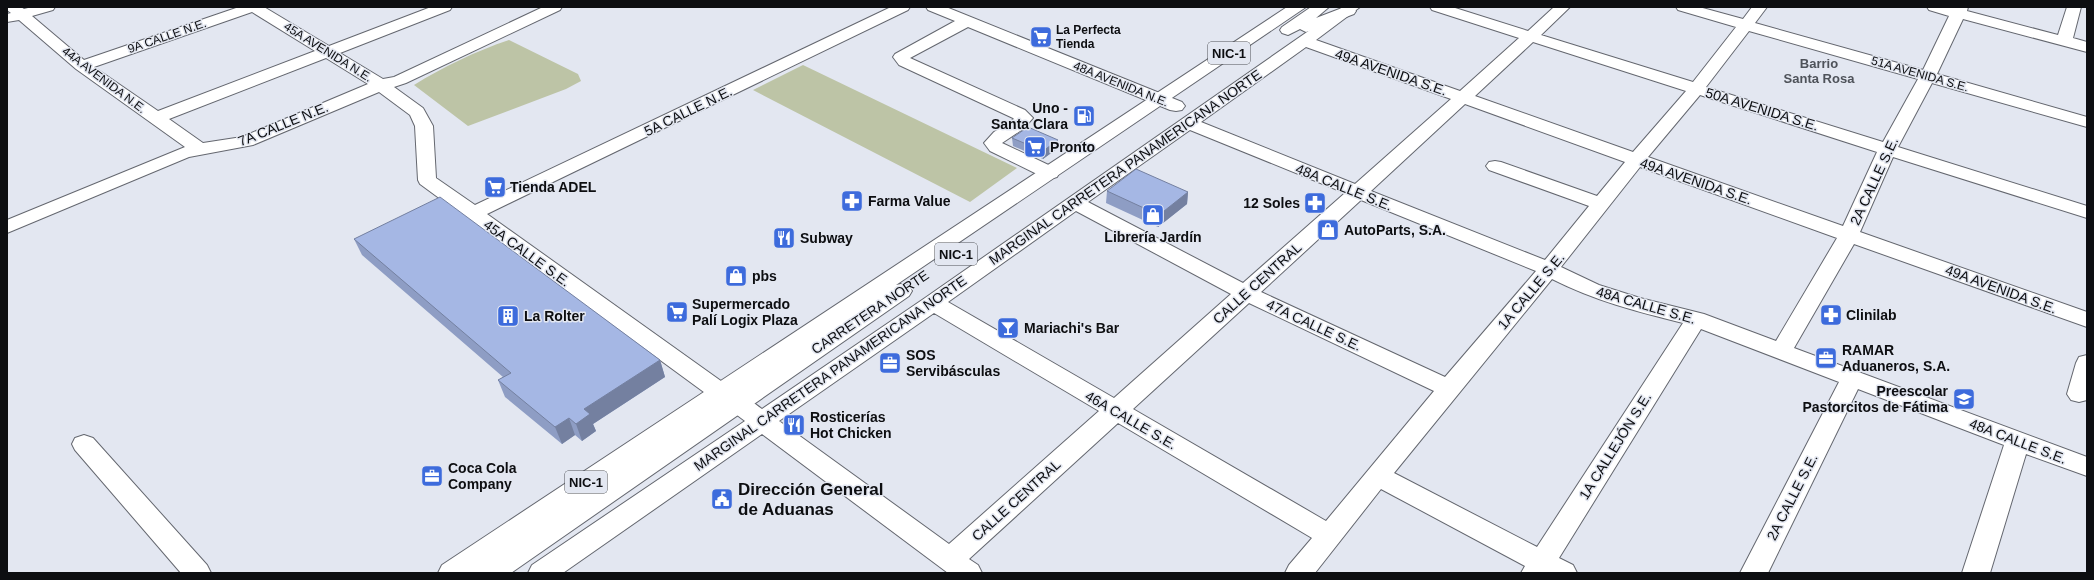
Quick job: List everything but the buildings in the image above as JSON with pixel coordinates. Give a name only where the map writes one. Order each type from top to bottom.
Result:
[{"type":"highway","name":"CARRETERA NORTE","points":[[728,397],[1168,102],[1298,7]]},
{"type":"highway","name":"CARRETERA NORTE","points":[[728,397],[1050,173],[1278,37],[1321,7]]},
{"type":"highway","points":[[1278,37],[1351,9]]},
{"type":"highway","name":"NIC-1","points":[[452,573],[728,397]]},
{"type":"highway","name":"NIC-1","points":[[490,573],[728,397]]},
{"type":"street","points":[[13,14],[48,7]]},
{"type":"street","name":"45A AVENIDA N.E.","points":[[253,7],[381,85]]},
{"type":"street","name":"9A CALLE N.E.","points":[[82,66],[253,7]]},
{"type":"street","points":[[156,118],[327,51],[445,7]]},
{"type":"street","points":[[522,7],[548,10]]},
{"type":"street","name":"5A CALLE N.E.","points":[[472,214],[902,7]]},
{"type":"street","name":"48A AVENIDA N.E.","points":[[933,7],[1168,102]]},
{"type":"street","name":"50A AVENIDA S.E.","points":[[1437,7],[1532,35],[1696,89],[1888,148],[2087,212]]},
{"type":"street","name":"CALLE CENTRAL","points":[[959,566],[1115,411],[1563,7]]},
{"type":"street","name":"51A AVENIDA S.E.","points":[[1683,7],[2087,122]]},
{"type":"street","name":"1A CALLE S.E.","points":[[1299,573],[1449,388],[1550,269],[1636,160],[1696,89],[1760,7]]},
{"type":"street","points":[[1934,7],[1959,10],[2087,47]]},
{"type":"street","points":[[2064,41],[2074,7]]},
{"type":"street","name":"MARGINAL CARRETERA PANAMERICANA NORTE","points":[[542,573],[933,303],[1351,9]]},
{"type":"street","name":"7A CALLE N.E.","points":[[7,227],[199,148],[227,146],[247,141],[381,85],[400,80],[548,10]]},
{"type":"street","name":"2A CALLE S.E.","points":[[1781,351],[1848,235],[1888,148],[1927,77],[1959,10]]},
{"type":"street","name":"44A AVENIDA N.E.","points":[[13,14],[82,66],[199,148]]},
{"type":"street","points":[[967,21],[900,57],[905,62],[1019,114],[1024,118],[1021,122],[996,139],[993,143],[996,147],[1050,173]]},
{"type":"street","name":"49A AVENIDA S.E.","points":[[1304,42],[1463,97],[2087,320]]},
{"type":"street","name":"45A CALLE S.E.","points":[[381,85],[417,112],[424,126],[427,180],[472,214],[762,421],[959,566]]},
{"type":"street","name":"48A CALLE S.E.","points":[[1187,123],[1357,193],[1550,269],[1592,290],[1635,304],[1696,319],[2087,467]]},
{"type":"street","points":[[1495,166],[1601,204]]},
{"type":"street","name":"47A CALLE S.E.","points":[[1075,203],[1246,293],[1449,388]]},
{"type":"street","name":"46A CALLE S.E.","points":[[933,303],[1330,536]]},
{"type":"street","name":"1A CALLEJÓN S.E.","points":[[1547,569],[1696,319]]},
{"type":"street","points":[[2080,394],[2087,363]]},
{"type":"street","name":"2A CALLE S.E.","points":[[1754,573],[1852,378]]},
{"type":"street","points":[[1976,573],[2018,441]]},
{"type":"street","points":[[84,444],[197,573]]},
{"type":"street","points":[[1378,476],[1547,569]]},
{"type":"green space","points":[[509,40],[578,74],[581,81],[566,89],[468,126],[414,85],[460,60]]},
{"type":"green space","points":[[803,65],[1017,168],[970,202],[753,90]]},
{"type":"place","name":"La Perfecta Tienda","points":[[1041,37]]},
{"type":"place","name":"Uno - Santa Clara","points":[[1084,116]]},
{"type":"place","name":"Pronto","points":[[1035,147]]},
{"type":"place","name":"Tienda ADEL","points":[[495,187]]},
{"type":"place","name":"Farma Value","points":[[852,201]]},
{"type":"place","name":"12 Soles","points":[[1315,203]]},
{"type":"place","name":"Librería Jardín","points":[[1153,215]]},
{"type":"place","name":"AutoParts, S.A.","points":[[1328,230]]},
{"type":"place","name":"Subway","points":[[784,238]]},
{"type":"place","name":"pbs","points":[[736,276]]},
{"type":"place","name":"Supermercado Palí Logix Plaza","points":[[677,312]]},
{"type":"place","name":"Clinilab","points":[[1831,315]]},
{"type":"place","name":"La Rolter","points":[[508,316]]},
{"type":"place","name":"Mariachi's Bar","points":[[1008,328]]},
{"type":"place","name":"RAMAR Aduaneros, S.A.","points":[[1826,358]]},
{"type":"place","name":"SOS Servibásculas","points":[[890,363]]},
{"type":"place","name":"Preescolar Pastorcitos de Fátima","points":[[1964,399]]},
{"type":"place","name":"Rosticerías Hot Chicken","points":[[794,425]]},
{"type":"place","name":"Coca Cola Company","points":[[432,476]]},
{"type":"place","name":"Dirección General de Aduanas","points":[[722,499]]},
{"type":"district","name":"Barrio Santa Rosa","points":[[1819,70]]}]
